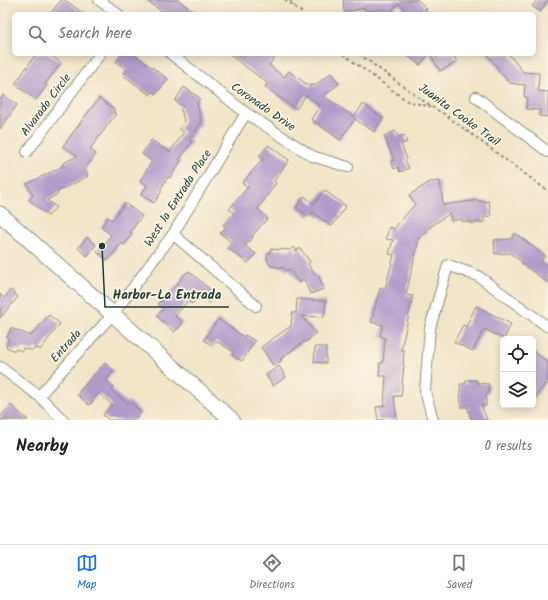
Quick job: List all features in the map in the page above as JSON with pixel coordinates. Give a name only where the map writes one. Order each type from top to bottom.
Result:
[{"type":"main road","points":[[0,214],[232,420]]},
{"type":"street","points":[[99,0],[115,12]]},
{"type":"street","name":"Alvarado Circle","points":[[27,152],[99,56]]},
{"type":"street","name":"Coronado Drive","points":[[174,56],[246,113],[312,156],[348,167]]},
{"type":"street","points":[[476,97],[548,152]]},
{"type":"street","name":"West la Entrada Place","points":[[113,314],[173,234],[246,113]]},
{"type":"street","points":[[173,234],[256,306]]},
{"type":"street","points":[[433,420],[425,391],[430,328],[448,265],[478,276],[548,326]]},
{"type":"street","name":"Entrada","points":[[38,396],[113,314]]},
{"type":"street","points":[[0,367],[38,396],[63,420]]},
{"type":"path","points":[[285,0],[301,12]]},
{"type":"path","points":[[290,0],[296,8]]},
{"type":"path","points":[[346,56],[407,101],[432,107]]},
{"type":"path","name":"Juanita Cooke Trail","points":[[362,56],[548,190]]},
{"type":"building","points":[[61,0],[65,0],[81,12],[52,12]]},
{"type":"building","points":[[146,0],[178,0],[194,12],[162,12]]},
{"type":"building","points":[[343,0],[418,0],[427,9],[424,12],[407,12],[399,4],[389,12],[385,9],[365,11],[365,8],[344,12]]},
{"type":"building","points":[[537,0],[548,0],[540,12],[532,6]]},
{"type":"building","points":[[35,56],[52,56],[61,63],[45,84],[47,85],[36,100],[15,84]]},
{"type":"building","points":[[120,56],[137,56],[168,79],[156,94],[153,92],[150,95],[123,75],[127,70],[116,62]]},
{"type":"building","points":[[232,56],[276,56],[269,65],[284,77],[289,71],[310,87],[312,84],[314,86],[331,73],[339,84],[324,96],[354,117],[363,104],[383,118],[374,132],[355,119],[340,140],[311,119],[320,106],[306,95],[296,109],[265,87],[267,83]]},
{"type":"building","points":[[408,56],[427,56],[420,65]]},
{"type":"building","points":[[431,56],[454,56],[457,62],[440,71]]},
{"type":"building","points":[[489,56],[511,56],[523,72],[539,73],[538,91],[548,92],[548,117],[539,116],[540,110],[526,109],[527,97],[524,97],[525,85],[509,83]]},
{"type":"building","points":[[184,87],[200,98],[197,102],[201,123],[189,140],[192,142],[179,160],[181,161],[170,178],[168,177],[160,190],[162,191],[154,203],[141,195],[147,185],[140,181],[152,161],[142,154],[151,140],[170,152],[184,132],[180,129],[184,122],[182,112],[180,110],[183,107],[175,101]]},
{"type":"building","points":[[3,95],[17,105],[0,129],[0,100]]},
{"type":"building","points":[[99,98],[115,110],[113,112],[116,114],[90,149],[96,154],[85,169],[88,176],[57,192],[58,194],[47,200],[56,207],[48,216],[29,200],[33,195],[27,184],[63,166],[62,164],[77,156],[63,146]]},
{"type":"building","points":[[395,131],[398,137],[404,135],[407,142],[401,144],[407,159],[405,160],[409,168],[400,172],[398,167],[394,169],[391,161],[394,160],[384,136]]},
{"type":"building","points":[[268,145],[289,160],[274,181],[276,183],[258,209],[268,218],[245,246],[256,254],[248,263],[227,248],[232,243],[220,233],[226,227],[223,225],[234,213],[229,209],[248,187],[242,183],[263,159],[259,156]]},
{"type":"building","points":[[440,181],[443,205],[480,200],[481,202],[489,201],[491,216],[484,217],[484,222],[469,223],[468,221],[462,222],[462,219],[451,221],[450,213],[426,230],[427,232],[419,238],[406,295],[413,296],[401,350],[404,350],[404,365],[401,396],[394,396],[397,420],[378,420],[376,407],[384,406],[386,376],[379,376],[380,363],[383,363],[385,338],[380,336],[383,325],[371,322],[380,288],[385,289],[394,255],[389,254],[393,240],[386,239],[389,227],[394,229],[415,204],[409,195],[430,182]]},
{"type":"building","points":[[324,190],[346,206],[332,226],[312,212],[309,217],[296,207],[304,196],[314,204]]},
{"type":"building","points":[[125,203],[142,216],[130,232],[132,233],[124,245],[121,243],[108,260],[97,252],[111,235],[101,227],[108,217],[112,220]]},
{"type":"building","points":[[515,233],[545,256],[541,261],[548,266],[548,283],[510,253],[495,254],[494,240],[511,239]]},
{"type":"building","points":[[87,237],[96,245],[87,256],[78,248]]},
{"type":"building","points":[[294,247],[296,251],[300,248],[310,262],[308,264],[316,276],[318,275],[324,289],[310,294],[304,279],[299,283],[289,269],[286,271],[284,268],[271,266],[267,260],[267,253],[270,253],[270,249],[290,250]]},
{"type":"building","points":[[189,271],[216,295],[209,303],[200,295],[192,304],[188,301],[175,316],[183,323],[174,332],[157,316],[163,309],[158,304]]},
{"type":"building","points":[[11,290],[18,297],[0,318],[0,294],[4,298]]},
{"type":"building","points":[[297,299],[326,301],[324,317],[301,316],[316,333],[306,342],[305,341],[280,359],[282,360],[274,366],[261,347],[291,326],[292,313],[296,313]]},
{"type":"building","points":[[476,306],[511,324],[505,336],[500,337],[484,329],[473,351],[454,342],[463,325],[466,327]]},
{"type":"building","points":[[49,315],[60,324],[40,350],[38,348],[31,350],[23,348],[22,351],[16,349],[15,351],[6,347],[9,339],[7,338],[11,328],[31,336]]},
{"type":"building","points":[[218,319],[244,337],[245,335],[255,341],[242,361],[232,355],[234,352],[216,341],[213,346],[204,340]]},
{"type":"building","points":[[315,347],[326,347],[326,363],[314,362]]},
{"type":"building","points":[[536,353],[548,363],[548,380],[536,396]]},
{"type":"building","points":[[105,363],[114,371],[106,380],[114,388],[112,389],[113,391],[127,403],[129,401],[141,412],[135,420],[109,420],[103,415],[112,405],[99,393],[89,405],[77,394]]},
{"type":"building","points":[[279,366],[286,377],[273,386],[266,375]]},
{"type":"building","points":[[466,380],[477,380],[477,383],[489,384],[489,393],[486,393],[486,406],[481,405],[487,420],[472,420],[467,407],[461,407],[460,384],[466,384]]},
{"type":"building","points":[[11,405],[28,420],[0,420],[0,417]]},
{"type":"place","name":"Harbor-La Entrada","points":[[102,246]]}]
